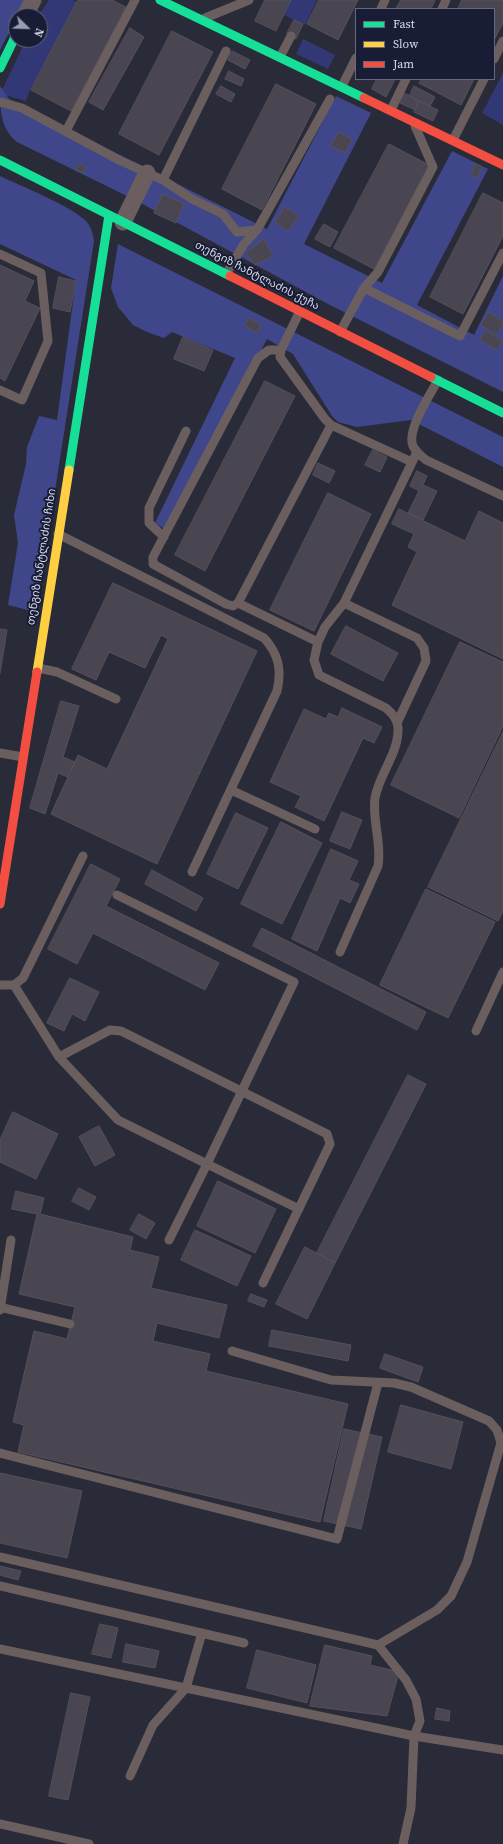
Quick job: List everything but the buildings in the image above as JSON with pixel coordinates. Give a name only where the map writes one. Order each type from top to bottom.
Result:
[{"type":"street","points":[[160,0],[503,164]]},
{"type":"street","points":[[0,68],[10,48]]},
{"type":"street","name":"თენგიზ ჩანტლაძის ქუჩა","points":[[0,160],[503,413]]},
{"type":"street","points":[[116,218],[147,173]]},
{"type":"street","name":"თენგიზ ჩანტლაძის ჩიხი","points":[[0,904],[58,533],[116,218]]},
{"type":"lane","points":[[66,131],[135,0]]},
{"type":"lane","points":[[201,20],[249,0]]},
{"type":"lane","points":[[280,57],[291,36]]},
{"type":"lane","points":[[495,57],[503,42]]},
{"type":"lane","points":[[163,180],[226,51]]},
{"type":"lane","points":[[342,86],[355,60]]},
{"type":"lane","points":[[391,110],[406,80]]},
{"type":"lane","points":[[453,140],[483,80]]},
{"type":"lane","points":[[226,274],[244,244],[257,230],[330,99]]},
{"type":"lane","points":[[0,102],[22,108],[119,160],[163,180],[192,199],[223,214],[237,232],[257,230]]},
{"type":"lane","points":[[340,332],[364,288],[378,272],[433,167],[412,120]]},
{"type":"lane","points":[[364,288],[460,336],[503,253]]},
{"type":"lane","points":[[0,254],[41,273],[48,341],[22,400],[0,390]]},
{"type":"lane","points":[[300,311],[280,350],[280,357],[330,425],[412,462]]},
{"type":"lane","points":[[280,350],[269,350],[258,358],[153,557],[154,564],[226,604],[233,606],[238,604],[318,642]]},
{"type":"lane","points":[[438,380],[416,422],[412,437],[412,445],[416,452],[426,460],[503,496]]},
{"type":"lane","points":[[238,604],[330,425]]},
{"type":"lane","points":[[164,537],[149,523],[149,508],[186,430]]},
{"type":"lane","points":[[340,952],[378,866],[380,854],[374,807],[375,797],[379,784],[398,741],[397,723],[394,715],[386,708],[319,674],[314,660],[318,642],[325,627],[344,603],[416,452]]},
{"type":"lane","points":[[58,533],[264,638],[272,646],[278,660],[280,677],[277,691],[192,872]]},
{"type":"lane","points":[[344,603],[417,638],[424,648],[426,661],[397,723]]},
{"type":"lane","points":[[37,668],[57,672],[116,699]]},
{"type":"lane","points":[[0,753],[23,757]]},
{"type":"lane","points":[[230,790],[315,828]]},
{"type":"lane","points":[[0,985],[14,985],[23,978],[84,856]]},
{"type":"lane","points":[[117,895],[294,982],[169,1240]]},
{"type":"lane","points":[[476,1031],[503,972]]},
{"type":"lane","points":[[14,985],[59,1057],[118,1120],[299,1208]]},
{"type":"lane","points":[[59,1057],[110,1030],[121,1032],[327,1134],[330,1144],[263,1284]]},
{"type":"lane","points":[[11,1240],[0,1308],[70,1324]]},
{"type":"lane","points":[[232,1351],[331,1380],[394,1383],[412,1387],[489,1421],[497,1430],[501,1443],[467,1562],[451,1596],[437,1610],[378,1645]]},
{"type":"lane","points":[[0,1453],[337,1539],[378,1383]]},
{"type":"lane","points":[[0,1556],[378,1645],[406,1680],[416,1699],[420,1721],[414,1736],[411,1808],[402,1844]]},
{"type":"lane","points":[[0,1586],[244,1643]]},
{"type":"lane","points":[[130,1776],[153,1725],[186,1688],[202,1633]]},
{"type":"lane","points":[[0,1648],[414,1736],[503,1750]]},
{"type":"lane","points":[[0,1824],[89,1844]]},
{"type":"shaded area","points":[[0,0],[26,0],[22,8],[8,8],[8,35],[0,50]]},
{"type":"shaded area","points":[[49,0],[73,0],[77,2],[30,90],[26,101],[4,95],[1,92],[22,48],[48,48],[48,8],[44,8]]},
{"type":"shaded area","points":[[291,0],[317,0],[305,25],[284,15]]},
{"type":"shaded area","points":[[303,39],[335,55],[328,69],[296,54]]},
{"type":"shaded area","points":[[503,73],[503,125],[482,113]]},
{"type":"shaded area","points":[[0,86],[9,99],[267,229],[336,96],[371,113],[304,244],[382,283],[452,151],[488,169],[417,305],[474,335],[503,276],[503,392],[330,305],[135,200],[17,142],[11,137],[4,124],[0,102]]},
{"type":"shaded area","points":[[0,176],[58,203],[79,215],[89,226],[94,241],[36,612],[8,605],[18,543],[14,515],[26,464],[27,447],[39,416],[57,420],[76,280],[0,244]]},
{"type":"shaded area","points":[[118,244],[503,437],[503,467],[411,420],[357,427],[338,422],[332,416],[293,354],[267,339],[168,531],[155,523],[235,358],[172,332],[164,338],[133,325],[118,307],[111,288]]},
{"type":"traffic: fast","points":[[160,0],[364,98]]},
{"type":"traffic: fast","points":[[0,68],[10,48]]},
{"type":"traffic: fast","points":[[0,160],[230,276]]},
{"type":"traffic: fast","points":[[69,470],[109,215]]},
{"type":"traffic: fast","points":[[431,377],[503,413]]},
{"type":"traffic: slow","points":[[37,672],[69,470]]},
{"type":"traffic: jam","points":[[364,98],[503,165]]},
{"type":"traffic: jam","points":[[230,276],[431,377]]},
{"type":"traffic: jam","points":[[0,904],[37,672]]}]
